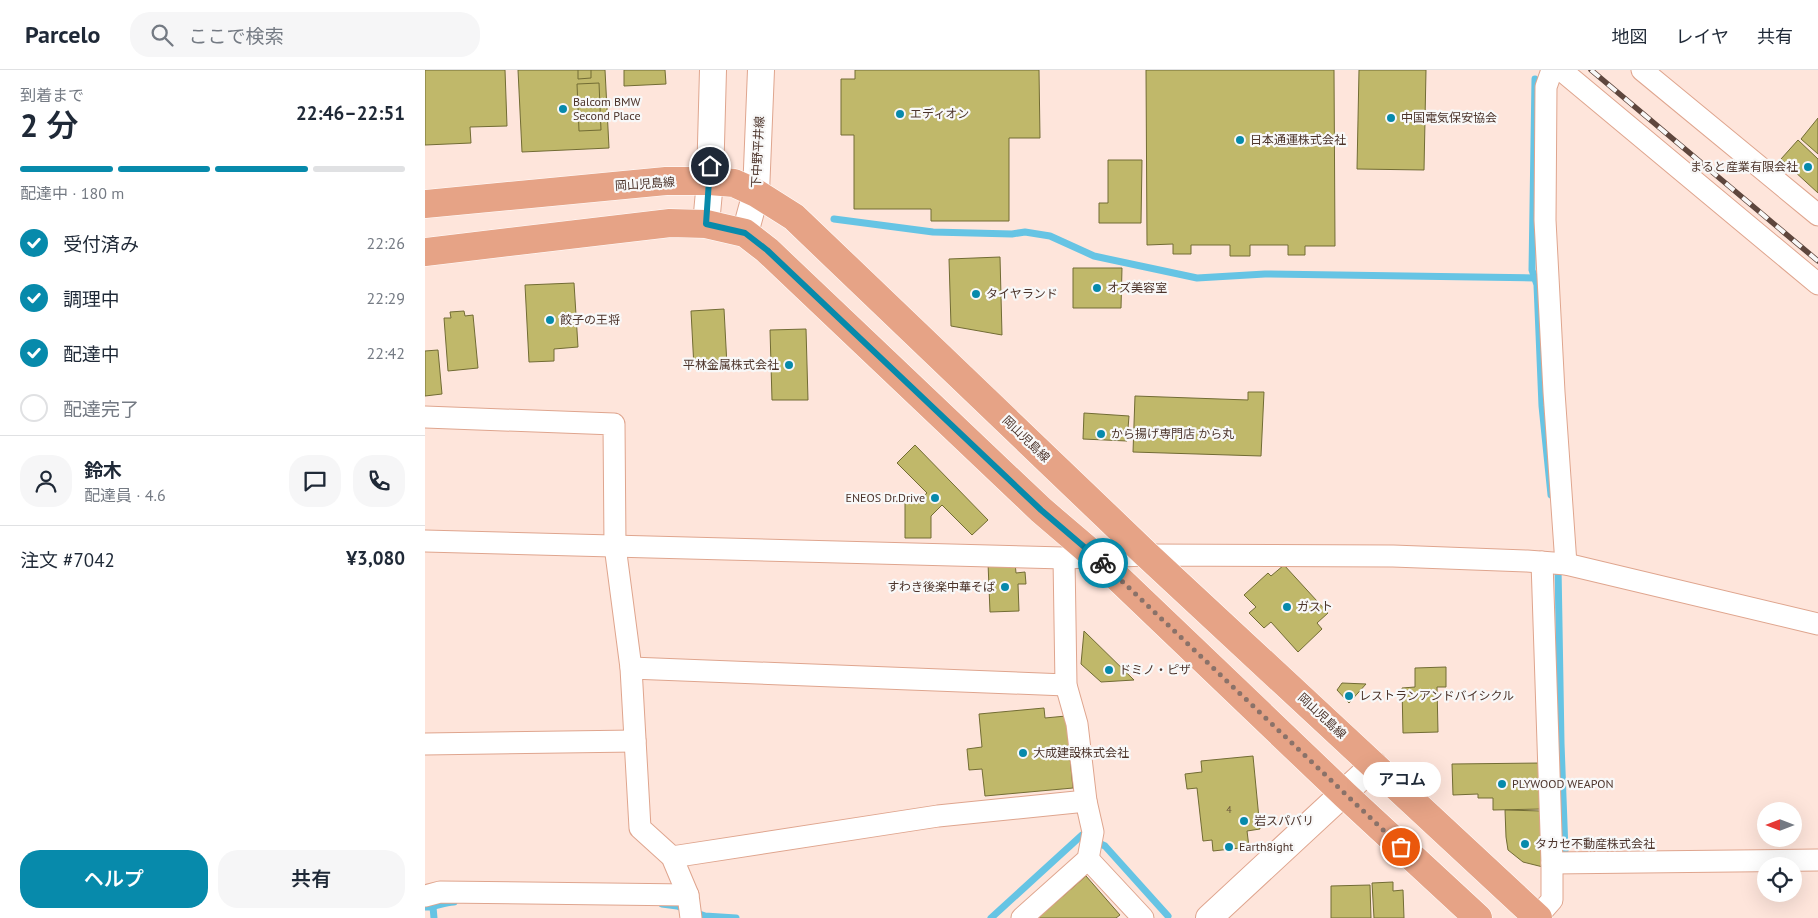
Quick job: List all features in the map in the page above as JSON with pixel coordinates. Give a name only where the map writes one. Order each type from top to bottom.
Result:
[{"type":"main road","name":"岡山児島線","points":[[425,204],[666,181],[710,182],[733,183],[756,193],[794,217],[1147,555],[1538,918]]},
{"type":"main road","points":[[425,252],[670,223],[706,224],[745,233],[767,250],[1041,510],[1097,557],[1345,795],[1478,918]]},
{"type":"street","points":[[706,224],[710,182],[713,70]]},
{"type":"street","name":"下中野平井線","points":[[745,233],[756,193],[761,70]]},
{"type":"street","points":[[1538,918],[1552,900],[1554,392],[1545,220],[1546,87],[1552,70]]},
{"type":"street","points":[[1561,70],[1818,284]]},
{"type":"street","points":[[1642,70],[1818,215]]},
{"type":"street","points":[[425,418],[613,424],[615,546],[631,668],[640,828],[672,857],[690,907],[440,892],[425,896]]},
{"type":"street","points":[[425,541],[1064,558],[1147,555],[1393,556],[1554,563],[1818,624]]},
{"type":"street","points":[[1064,558],[1066,685],[1077,724],[1090,846],[1143,918]]},
{"type":"street","points":[[631,668],[1066,685]]},
{"type":"street","points":[[425,744],[635,741]]},
{"type":"street","points":[[1209,918],[1345,795],[1375,765]]},
{"type":"street","points":[[672,857],[938,816],[1086,801]]},
{"type":"street","points":[[1022,918],[1090,846]]},
{"type":"street","points":[[1552,863],[1818,860]]},
{"type":"building","points":[[425,70],[505,70],[507,126],[470,127],[471,143],[425,145]]},
{"type":"building","name":"Balcom BMW Second Place","points":[[518,70],[605,70],[609,148],[522,152]]},
{"type":"building","points":[[578,70],[591,70],[591,78],[578,79]]},
{"type":"building","points":[[624,70],[665,70],[666,84],[624,86]]},
{"type":"building","points":[[855,70],[1039,70],[1040,138],[1009,138],[1009,221],[931,221],[931,209],[854,209],[854,135],[841,135],[841,79],[855,79]]},
{"type":"building","points":[[1146,70],[1334,70],[1335,246],[1305,246],[1305,255],[1288,255],[1288,245],[1250,245],[1250,256],[1230,256],[1230,245],[1191,245],[1191,254],[1173,254],[1173,244],[1147,245]]},
{"type":"building","points":[[1359,70],[1426,70],[1424,170],[1357,169]]},
{"type":"building","points":[[599,83],[601,130],[579,131],[577,84]]},
{"type":"building","points":[[1818,118],[1818,154],[1801,139]]},
{"type":"building","points":[[1798,140],[1818,159],[1818,193],[1781,159]]},
{"type":"building","points":[[1108,160],[1142,160],[1141,223],[1099,223],[1099,203],[1108,203]]},
{"type":"building","points":[[1000,257],[1002,335],[951,326],[949,259]]},
{"type":"building","name":"オズ美容室","points":[[1073,268],[1122,268],[1121,308],[1073,308]]},
{"type":"building","points":[[574,283],[578,347],[554,349],[554,361],[529,362],[525,285]]},
{"type":"building","points":[[724,309],[727,366],[694,368],[691,311]]},
{"type":"building","points":[[464,311],[465,316],[473,315],[478,368],[448,371],[444,318],[451,318],[450,312]]},
{"type":"building","points":[[806,329],[808,400],[772,400],[770,330]]},
{"type":"building","points":[[438,350],[442,394],[425,396],[425,351]]},
{"type":"building","points":[[1248,392],[1264,392],[1261,456],[1133,452],[1135,396],[1248,400]]},
{"type":"building","points":[[1084,413],[1129,416],[1127,441],[1083,439]]},
{"type":"building","points":[[915,445],[988,520],[972,535],[942,505],[931,516],[931,538],[905,538],[905,501],[918,501],[927,493],[897,463]]},
{"type":"building","points":[[1015,562],[1016,573],[1025,572],[1026,584],[1018,584],[1019,611],[990,612],[988,563]]},
{"type":"building","points":[[1284,565],[1328,613],[1317,623],[1322,629],[1298,652],[1271,622],[1264,628],[1249,613],[1256,607],[1244,595],[1268,573],[1271,576]]},
{"type":"building","points":[[1084,631],[1134,680],[1101,682],[1081,664]]},
{"type":"building","points":[[1446,667],[1446,687],[1437,687],[1438,732],[1403,733],[1402,688],[1415,687],[1415,668]]},
{"type":"building","name":"レストランアンドバイシクル","points":[[1342,683],[1366,684],[1349,703],[1337,690]]},
{"type":"building","points":[[1044,708],[1045,718],[1066,716],[1073,788],[985,796],[982,769],[969,770],[967,749],[982,747],[979,714]]},
{"type":"building","points":[[1253,756],[1260,829],[1247,831],[1249,847],[1213,851],[1212,840],[1203,841],[1197,788],[1187,789],[1185,774],[1202,772],[1201,761]]},
{"type":"building","points":[[1542,763],[1543,809],[1493,810],[1493,798],[1478,798],[1478,794],[1453,795],[1452,764]]},
{"type":"building","name":"タカセ不動産株式会社","points":[[1505,810],[1542,811],[1543,867],[1523,862],[1508,850]]},
{"type":"building","points":[[1086,876],[1120,915],[1116,918],[1038,918]]},
{"type":"building","points":[[1393,882],[1393,891],[1403,890],[1404,918],[1374,918],[1372,883]]},
{"type":"building","points":[[1370,885],[1371,918],[1331,918],[1331,886]]},
{"type":"waterway","points":[[1535,79],[1532,270],[1537,285],[1542,406],[1551,495]]},
{"type":"waterway","points":[[834,219],[933,232],[1012,234],[1025,232],[1050,236],[1094,256],[1197,278],[1265,274],[1535,278]]},
{"type":"waterway","points":[[1558,566],[1565,851]]},
{"type":"waterway","points":[[991,918],[1082,835],[1105,846],[1168,916]]},
{"type":"waterway","points":[[425,907],[454,902]]},
{"type":"waterway","points":[[662,904],[677,906],[705,916],[736,918]]},
{"type":"waterway","points":[[433,907],[434,918]]},
{"type":"railway","points":[[1591,70],[1818,261]]},
{"type":"way so far","points":[[1103,563],[1401,847]]},
{"type":"place","name":"Balcom BMW Second Place","points":[[563,109]]},
{"type":"place","name":"エディオン","points":[[900,114]]},
{"type":"place","name":"中国電気保安協会","points":[[1391,118]]},
{"type":"place","name":"日本通運株式会社","points":[[1240,140]]},
{"type":"place","name":"まると産業有限会社","points":[[1808,167]]},
{"type":"place","name":"オズ美容室","points":[[1097,288]]},
{"type":"place","name":"タイヤランド","points":[[976,294]]},
{"type":"place","name":"餃子の王将","points":[[550,320]]},
{"type":"place","name":"平林金属株式会社","points":[[789,365]]},
{"type":"place","name":"から揚げ専門店 から丸","points":[[1101,434]]},
{"type":"place","name":"ENEOS Dr.Drive","points":[[935,498]]},
{"type":"place","name":"すわき後楽中華そば","points":[[1005,587]]},
{"type":"place","name":"ガスト","points":[[1287,607]]},
{"type":"place","name":"ドミノ・ピザ","points":[[1109,670]]},
{"type":"place","name":"レストランアンドバイシクル","points":[[1349,696]]},
{"type":"place","name":"大成建設株式会社","points":[[1023,753]]},
{"type":"place","name":"PLYWOOD WEAPON","points":[[1502,784]]},
{"type":"place","name":"岩スパバリ","points":[[1244,821]]},
{"type":"place","name":"タカセ不動産株式会社","points":[[1525,844]]},
{"type":"place","name":"Earth8ight","points":[[1229,847]]},
{"type":"place","name":"アコム","points":[[1401,847]]},
{"type":"route","points":[[710,166],[706,224],[745,233],[767,250],[1041,510],[1103,563]]}]
